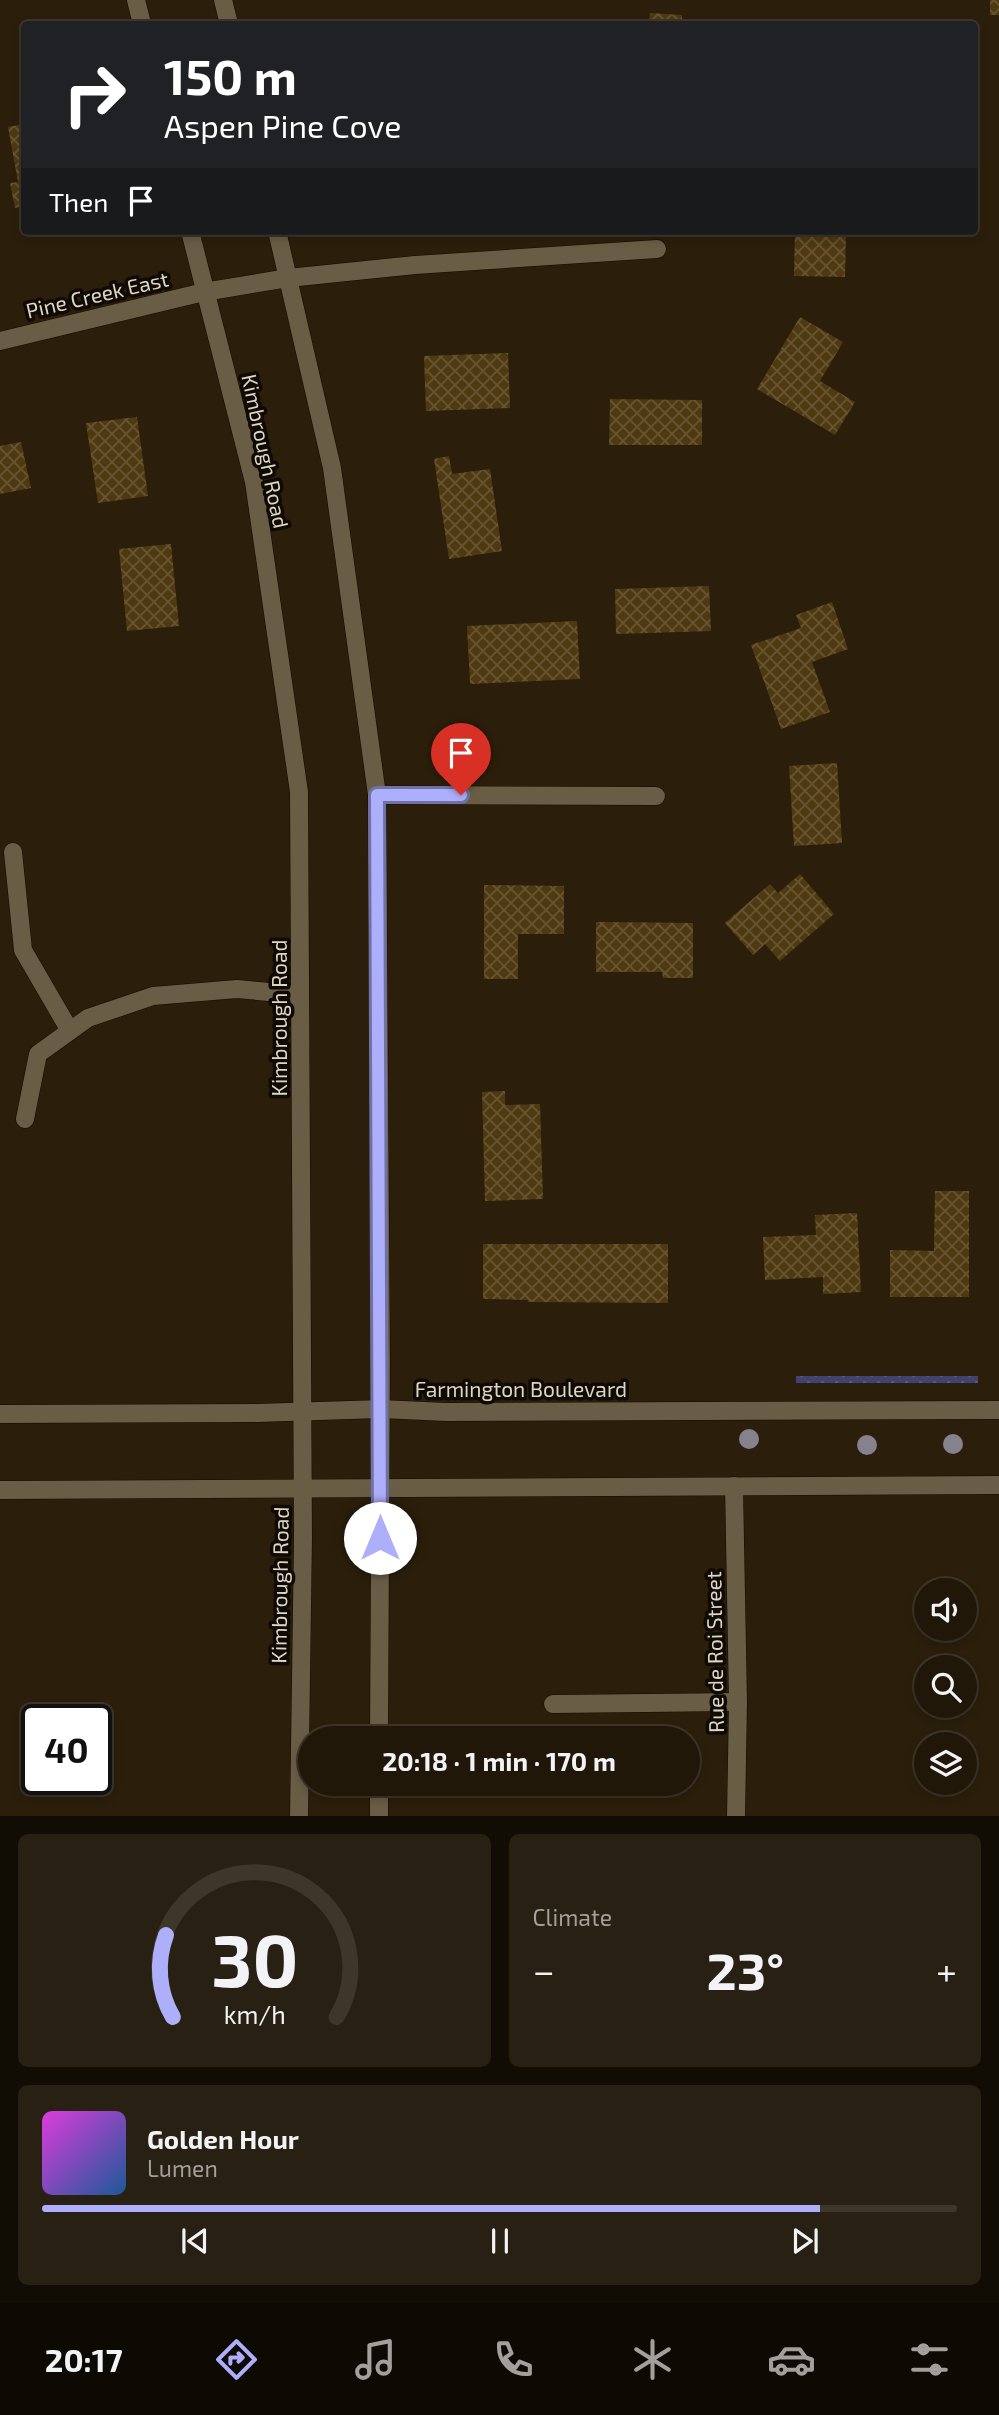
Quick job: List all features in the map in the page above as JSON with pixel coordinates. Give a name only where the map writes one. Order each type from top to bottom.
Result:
[{"type":"street","points":[[136,0],[141,21]]},
{"type":"street","points":[[223,0],[228,21]]},
{"type":"street","name":"Kimbrough Road","points":[[191,235],[254,482],[299,792],[302,1489],[299,1816]]},
{"type":"street","points":[[278,235],[332,468],[377,795],[381,1409],[379,1726]]},
{"type":"street","name":"Pine Creek East","points":[[0,341],[204,292],[288,278],[415,265],[657,249]]},
{"type":"street","points":[[377,795],[656,796]]},
{"type":"street","points":[[13,852],[23,950],[70,1031]]},
{"type":"street","points":[[25,1119],[38,1054],[88,1018],[153,996],[237,989],[300,995]]},
{"type":"street","name":"Farmington Boulevard","points":[[0,1415],[381,1409],[446,1412],[999,1410]]},
{"type":"street","points":[[0,1490],[999,1485]]},
{"type":"street","name":"Rue de Roi Street","points":[[734,1486],[738,1702],[736,1816]]},
{"type":"street","points":[[553,1704],[738,1702]]},
{"type":"street","points":[[379,1796],[379,1816]]},
{"type":"shaded area","points":[[796,1376],[978,1376],[978,1383],[796,1383]]},
{"type":"building","points":[[990,0],[999,0],[999,15],[990,15]]},
{"type":"building","points":[[650,13],[682,15],[682,21],[649,21]]},
{"type":"building","points":[[21,125],[21,207],[15,208],[10,183],[18,182],[8,127]]},
{"type":"building","points":[[795,235],[846,235],[845,277],[794,276]]},
{"type":"building","points":[[800,317],[843,342],[820,381],[855,402],[835,435],[757,389]]},
{"type":"building","points":[[508,353],[510,408],[426,411],[424,356]]},
{"type":"building","points":[[610,399],[702,400],[702,445],[609,445]]},
{"type":"building","points":[[137,417],[148,496],[98,503],[86,423]]},
{"type":"building","points":[[21,442],[31,488],[0,494],[0,446]]},
{"type":"building","points":[[449,456],[452,474],[490,469],[502,551],[449,559],[434,459]]},
{"type":"building","points":[[171,544],[179,626],[127,631],[119,549]]},
{"type":"building","points":[[709,586],[711,631],[616,634],[615,589]]},
{"type":"building","points":[[832,602],[848,649],[812,662],[830,712],[781,729],[751,645],[801,628],[796,615]]},
{"type":"building","points":[[577,621],[580,679],[470,684],[467,626]]},
{"type":"building","points":[[837,763],[842,843],[794,846],[789,766]]},
{"type":"building","points":[[800,874],[834,914],[780,961],[765,944],[753,955],[725,923],[770,884],[778,893]]},
{"type":"building","points":[[484,885],[564,886],[564,934],[518,934],[518,979],[484,979]]},
{"type":"building","points":[[596,922],[693,923],[693,978],[663,978],[662,972],[596,972]]},
{"type":"building","points":[[505,1091],[505,1105],[540,1104],[543,1199],[485,1201],[482,1092]]},
{"type":"building","points":[[935,1191],[969,1191],[969,1297],[890,1297],[890,1250],[934,1251]]},
{"type":"building","points":[[857,1213],[861,1292],[823,1294],[823,1277],[765,1280],[763,1237],[816,1235],[815,1215]]},
{"type":"building","points":[[483,1244],[668,1244],[668,1303],[483,1299]]},
{"type":"route","points":[[380,1538],[380,984],[377,795],[461,795]]}]
